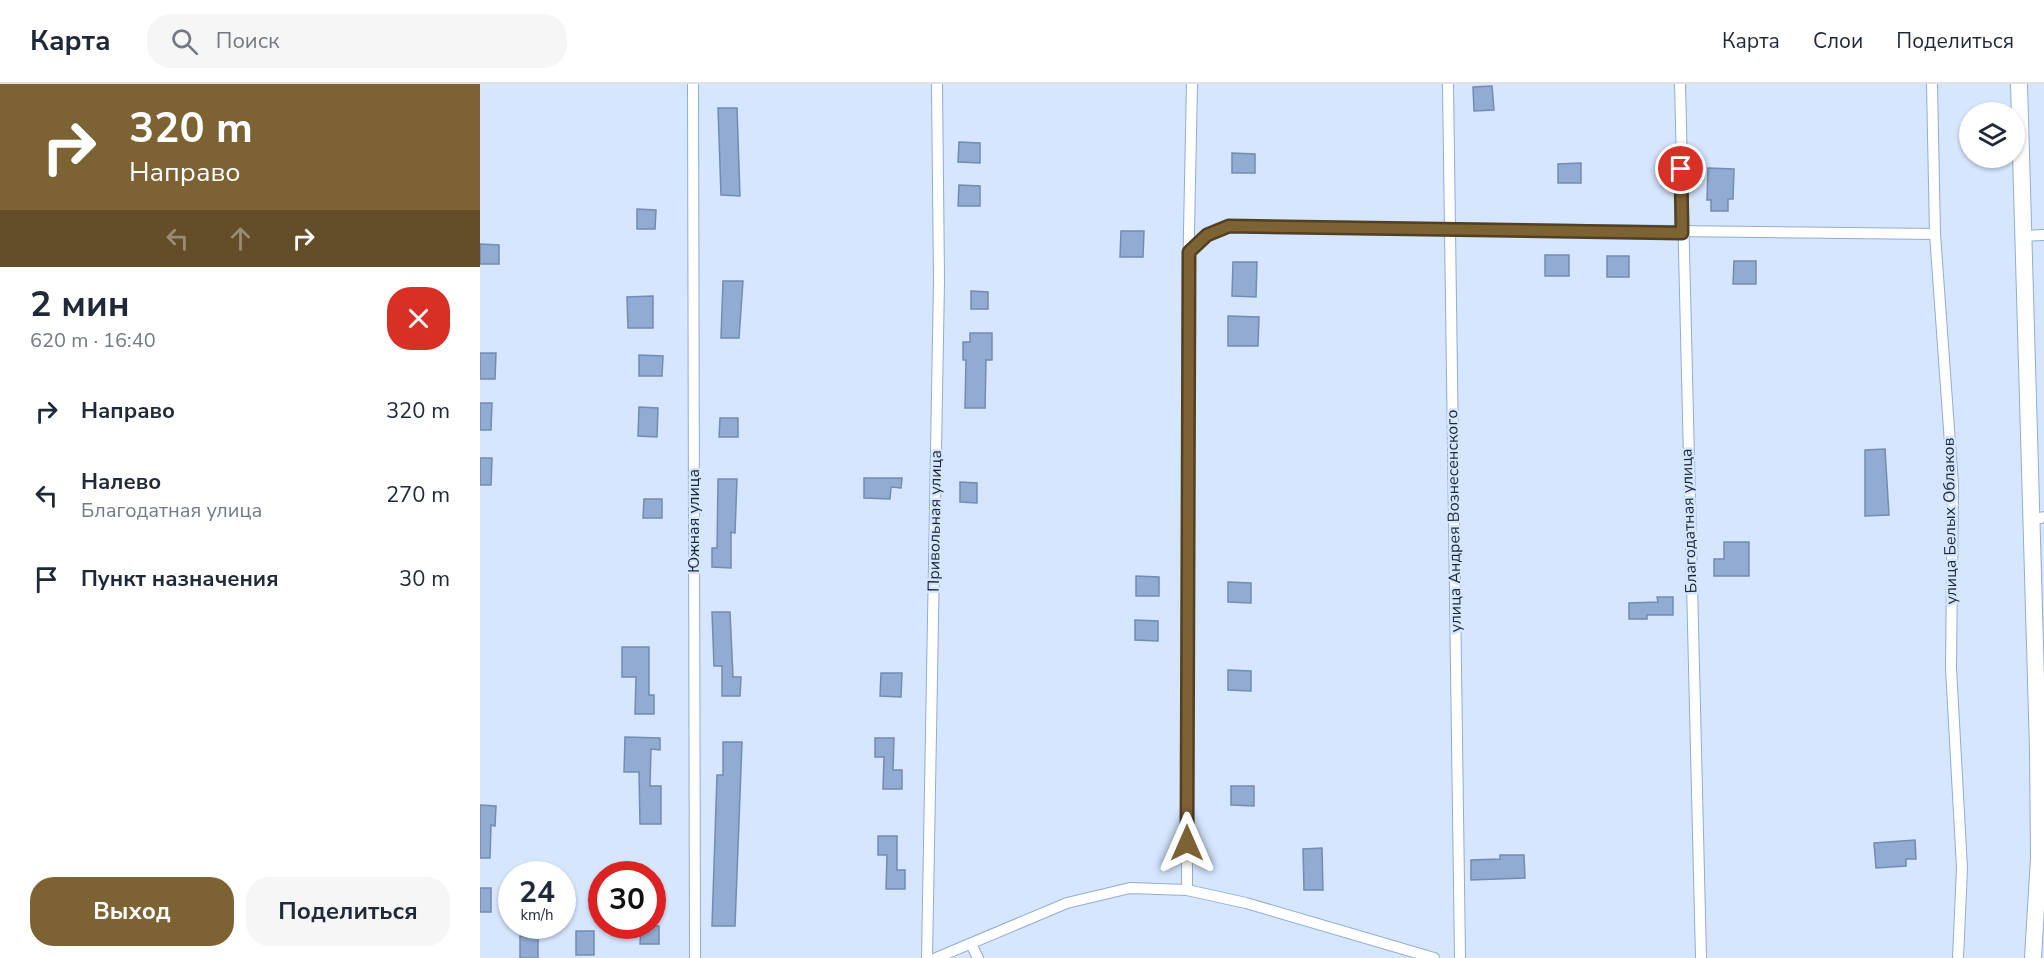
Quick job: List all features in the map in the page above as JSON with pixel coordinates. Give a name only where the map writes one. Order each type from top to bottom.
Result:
[{"type":"street","name":"Южная улица","points":[[693,84],[695,958]]},
{"type":"street","name":"Привольная улица","points":[[927,958],[939,281],[936,84]]},
{"type":"street","points":[[1187,890],[1189,252],[1192,84]]},
{"type":"street","name":"улица Андрея Вознесенского","points":[[1448,84],[1460,958]]},
{"type":"street","name":"Благодатная улица","points":[[1680,84],[1701,958]]},
{"type":"street","name":"улица Белых Облаков","points":[[1932,84],[1935,234],[1953,485],[1951,668],[1962,868],[1958,958]]},
{"type":"street","points":[[2019,84],[2038,518],[2041,749],[2039,858],[2033,958]]},
{"type":"street","points":[[1189,252],[1207,235],[1229,226],[1682,233],[1935,234]]},
{"type":"street","points":[[2024,236],[2044,235]]},
{"type":"street","points":[[936,958],[1067,903],[1130,888],[1187,890],[1246,903],[1434,958]]},
{"type":"street","points":[[971,944],[978,958]]},
{"type":"building","points":[[1492,86],[1494,110],[1474,111],[1473,87]]},
{"type":"building","points":[[718,108],[737,108],[740,196],[721,195]]},
{"type":"building","points":[[959,142],[980,143],[980,163],[958,162]]},
{"type":"building","points":[[1232,153],[1255,154],[1255,173],[1232,173]]},
{"type":"building","points":[[1581,163],[1581,183],[1558,183],[1558,164]]},
{"type":"building","points":[[1708,168],[1734,169],[1733,199],[1728,199],[1728,211],[1711,211],[1711,200],[1707,200]]},
{"type":"building","points":[[959,185],[980,186],[980,206],[958,206]]},
{"type":"building","points":[[637,209],[656,210],[655,229],[637,229]]},
{"type":"building","points":[[1121,231],[1144,231],[1143,257],[1120,257]]},
{"type":"building","points":[[480,244],[499,245],[499,264],[480,264]]},
{"type":"building","points":[[1545,255],[1569,255],[1569,276],[1545,276]]},
{"type":"building","points":[[1607,256],[1629,256],[1629,277],[1607,277]]},
{"type":"building","points":[[1734,261],[1756,261],[1756,284],[1733,284]]},
{"type":"building","points":[[1233,262],[1257,262],[1256,297],[1232,296]]},
{"type":"building","points":[[723,281],[743,281],[739,338],[721,338]]},
{"type":"building","points":[[971,291],[988,292],[988,309],[971,309]]},
{"type":"building","points":[[653,296],[653,328],[628,328],[627,297]]},
{"type":"building","points":[[1228,316],[1259,317],[1258,346],[1228,346]]},
{"type":"building","points":[[970,333],[992,333],[992,360],[986,360],[985,408],[965,408],[966,360],[963,360],[963,342],[970,342]]},
{"type":"building","points":[[480,353],[496,353],[495,379],[480,379]]},
{"type":"building","points":[[639,355],[663,356],[662,376],[639,376]]},
{"type":"building","points":[[480,403],[492,403],[491,430],[480,430]]},
{"type":"building","points":[[639,407],[658,408],[657,437],[638,436]]},
{"type":"building","points":[[720,418],[738,418],[738,437],[719,437]]},
{"type":"building","points":[[1885,449],[1889,515],[1865,516],[1865,450]]},
{"type":"building","points":[[480,458],[492,458],[491,485],[480,485]]},
{"type":"building","points":[[864,478],[902,478],[901,488],[891,487],[890,499],[864,498]]},
{"type":"building","points":[[718,479],[737,479],[735,533],[731,532],[731,568],[712,567],[712,548],[717,548]]},
{"type":"building","points":[[960,482],[977,483],[977,503],[960,502]]},
{"type":"building","points":[[644,499],[662,499],[662,518],[643,518]]},
{"type":"building","points":[[1724,542],[1749,542],[1749,576],[1714,576],[1714,559],[1724,559]]},
{"type":"building","points":[[1136,576],[1159,577],[1159,596],[1136,596]]},
{"type":"building","points":[[1228,582],[1251,583],[1251,603],[1228,602]]},
{"type":"building","points":[[1657,597],[1673,597],[1673,615],[1647,615],[1647,619],[1629,619],[1629,603],[1658,602]]},
{"type":"building","points":[[712,612],[730,612],[733,677],[741,677],[740,696],[722,696],[722,666],[714,666]]},
{"type":"building","points":[[1135,620],[1158,621],[1158,641],[1135,640]]},
{"type":"building","points":[[622,647],[649,647],[649,695],[654,695],[654,714],[635,714],[636,677],[622,677]]},
{"type":"building","points":[[1228,670],[1251,671],[1251,691],[1228,690]]},
{"type":"building","points":[[881,673],[902,673],[901,697],[880,696]]},
{"type":"building","points":[[625,737],[660,738],[660,750],[651,749],[650,786],[661,786],[661,824],[640,824],[639,772],[624,772]]},
{"type":"building","points":[[875,738],[894,738],[893,770],[902,770],[902,789],[883,789],[884,757],[875,757]]},
{"type":"building","points":[[723,742],[742,742],[735,926],[712,926],[717,775],[723,775]]},
{"type":"building","points":[[1231,786],[1254,786],[1254,806],[1231,805]]},
{"type":"building","points":[[480,805],[496,806],[495,826],[491,825],[490,858],[480,858]]},
{"type":"building","points":[[878,836],[897,836],[897,870],[905,870],[905,889],[886,889],[887,855],[878,855]]},
{"type":"building","points":[[1915,840],[1916,859],[1906,859],[1906,866],[1876,868],[1874,843]]},
{"type":"building","points":[[1322,848],[1323,890],[1304,890],[1303,849]]},
{"type":"building","points":[[1500,855],[1524,855],[1525,878],[1471,880],[1471,860],[1500,859]]},
{"type":"building","points":[[480,888],[491,888],[491,912],[480,912]]},
{"type":"building","points":[[576,931],[588,931],[588,939],[594,939],[594,955],[576,955]]},
{"type":"building","points":[[520,939],[538,939],[538,958],[520,958]]},
{"type":"building","points":[[640,939],[659,939],[659,944],[640,944]]},
{"type":"route","points":[[1187,843],[1189,252],[1207,235],[1229,226],[1682,233],[1681,169]]}]
